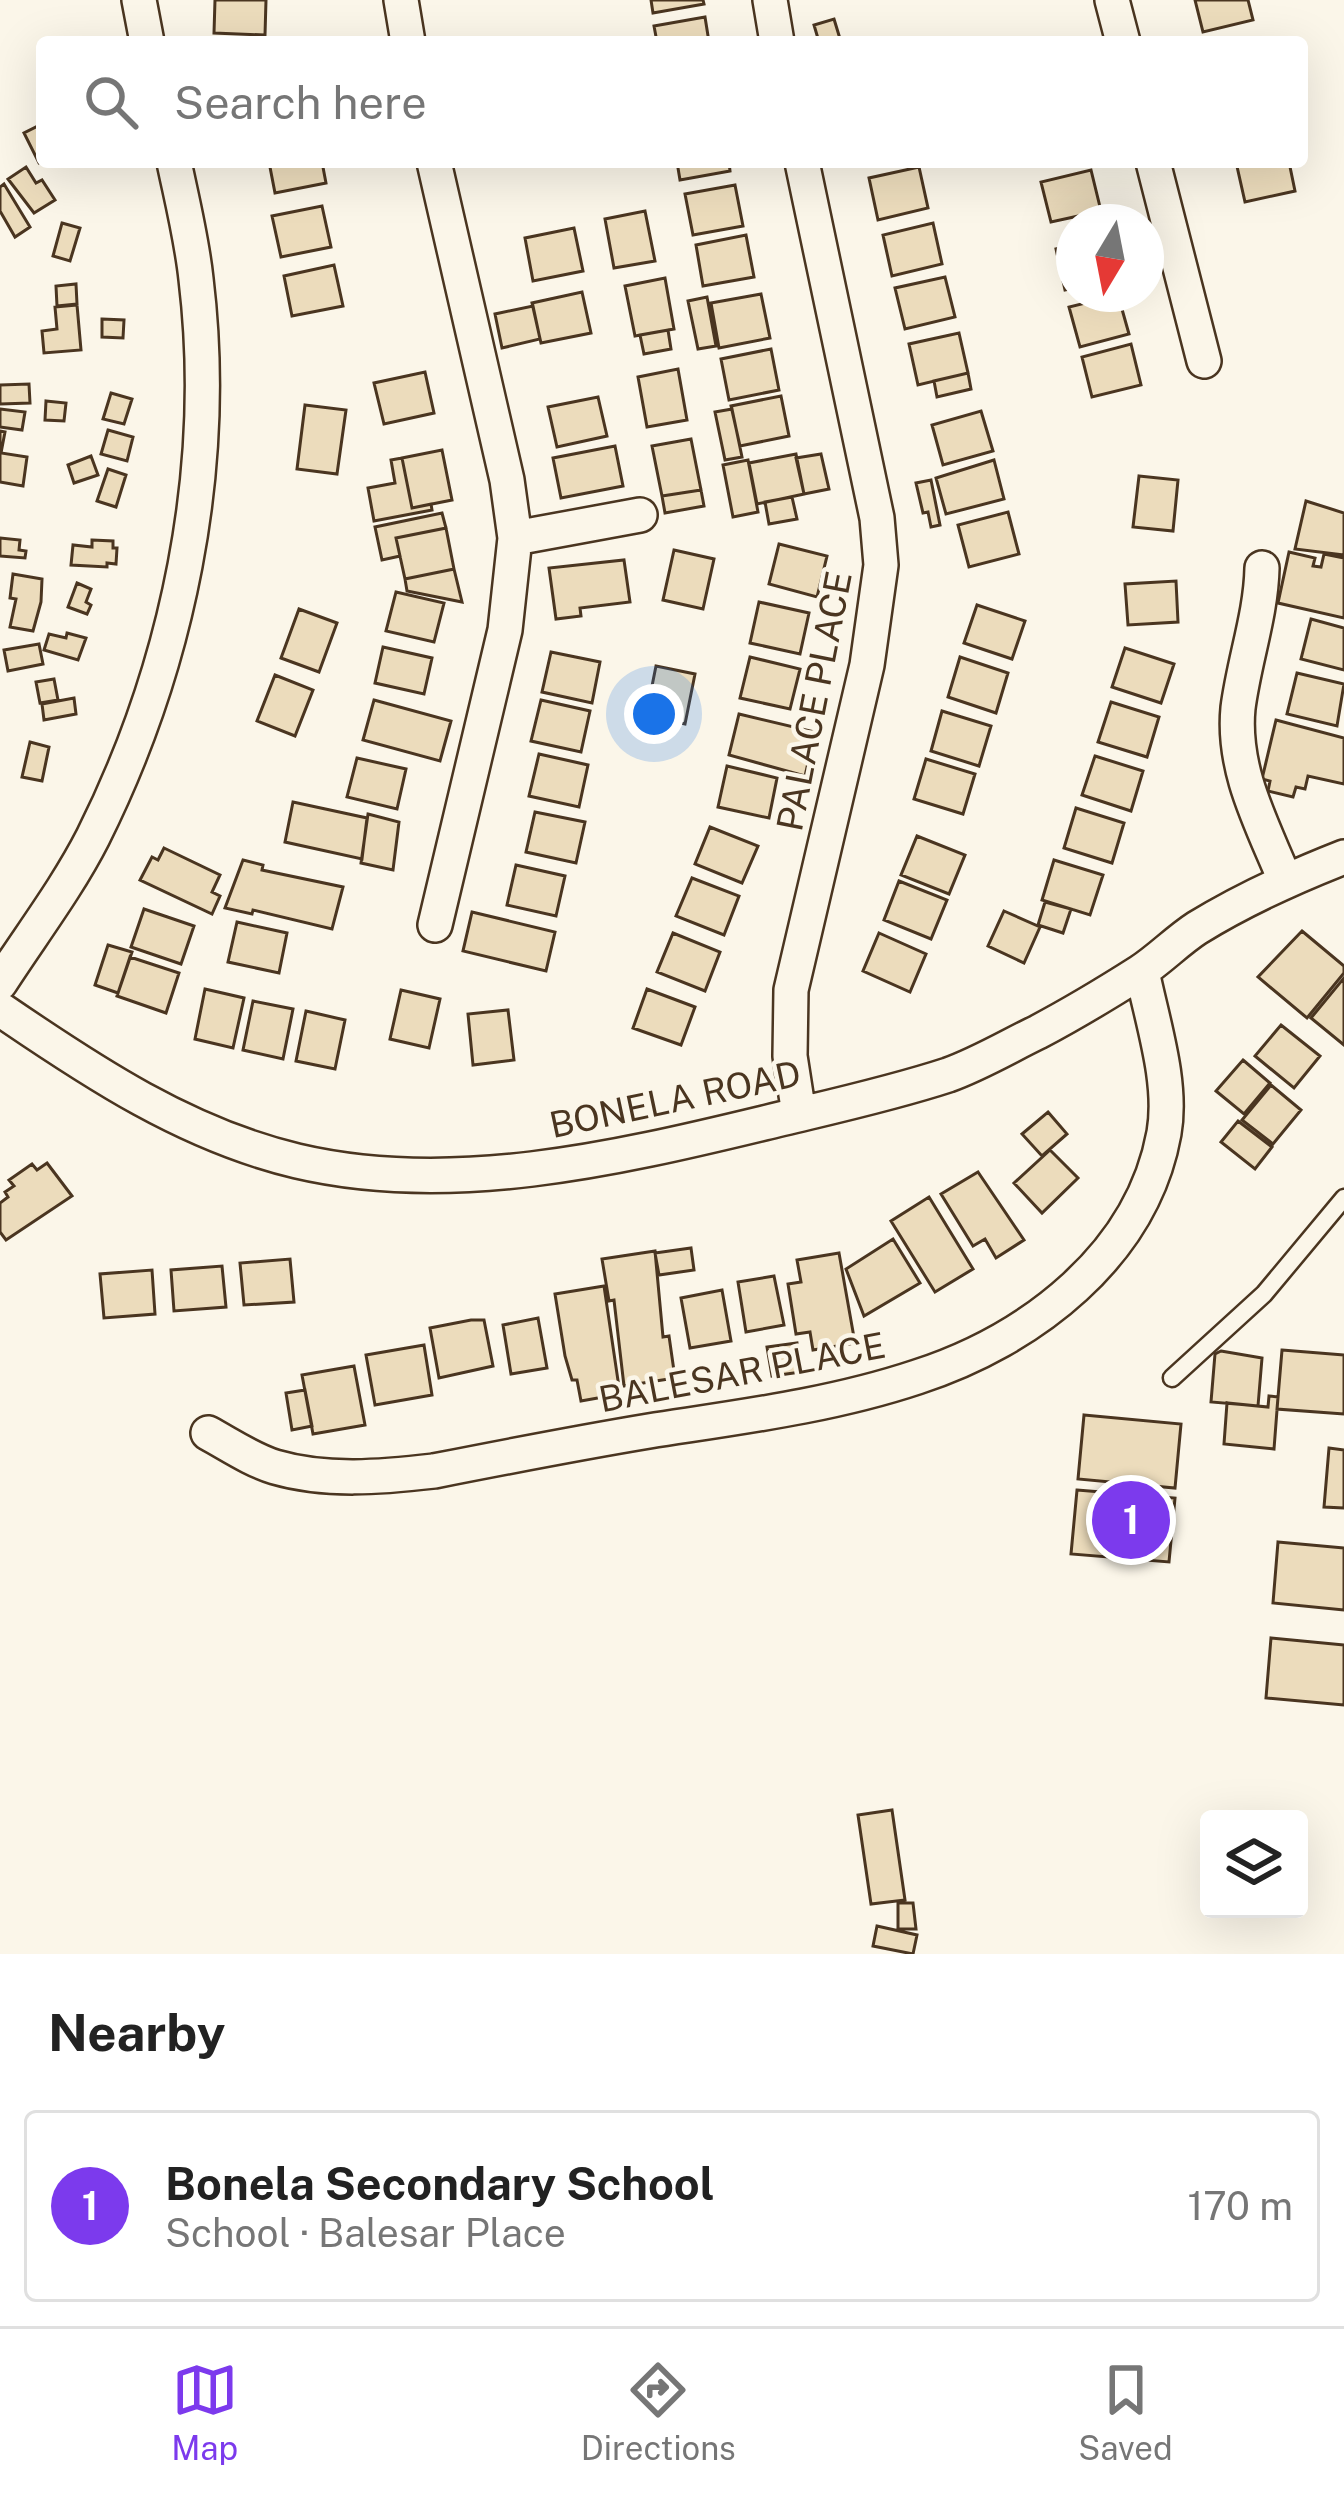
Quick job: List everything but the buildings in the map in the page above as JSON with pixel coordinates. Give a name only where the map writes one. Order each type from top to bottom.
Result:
[{"type":"street","points":[[139,0],[147,36]]},
{"type":"street","points":[[401,0],[407,36]]},
{"type":"street","points":[[770,0],[776,36]]},
{"type":"street","points":[[1112,0],[1121,36]]},
{"type":"street","points":[[0,983],[91,840],[133,747],[164,659],[189,549],[198,466],[201,346],[196,277],[174,168]]},
{"type":"street","points":[[435,168],[507,480],[515,538],[505,630],[435,925]]},
{"type":"street","name":"PALACE PLACE","points":[[799,1114],[790,1056],[791,990],[867,664],[881,565],[877,518],[803,168]]},
{"type":"street","points":[[1156,168],[1204,361]]},
{"type":"street","points":[[515,538],[640,515]]},
{"type":"street","points":[[1262,568],[1238,709],[1238,745],[1245,785],[1285,880]]},
{"type":"street","name":"BONELA ROAD","points":[[0,1009],[112,1085],[216,1134],[298,1161],[376,1172],[453,1175],[550,1166],[686,1142],[862,1101],[952,1073],[1043,1029],[1142,971],[1194,930],[1285,880],[1344,857]]},
{"type":"street","name":"BALESAR PLACE","points":[[208,1433],[271,1466],[308,1474],[386,1476],[842,1398],[921,1376],[975,1351],[1041,1314],[1081,1282],[1132,1224],[1153,1178],[1165,1130],[1166,1099],[1142,971]]},
{"type":"lane","points":[[1172,1378],[1264,1294],[1344,1198]]},
{"type":"place","name":"Bonela Secondary School","points":[[1131,1520]]}]
